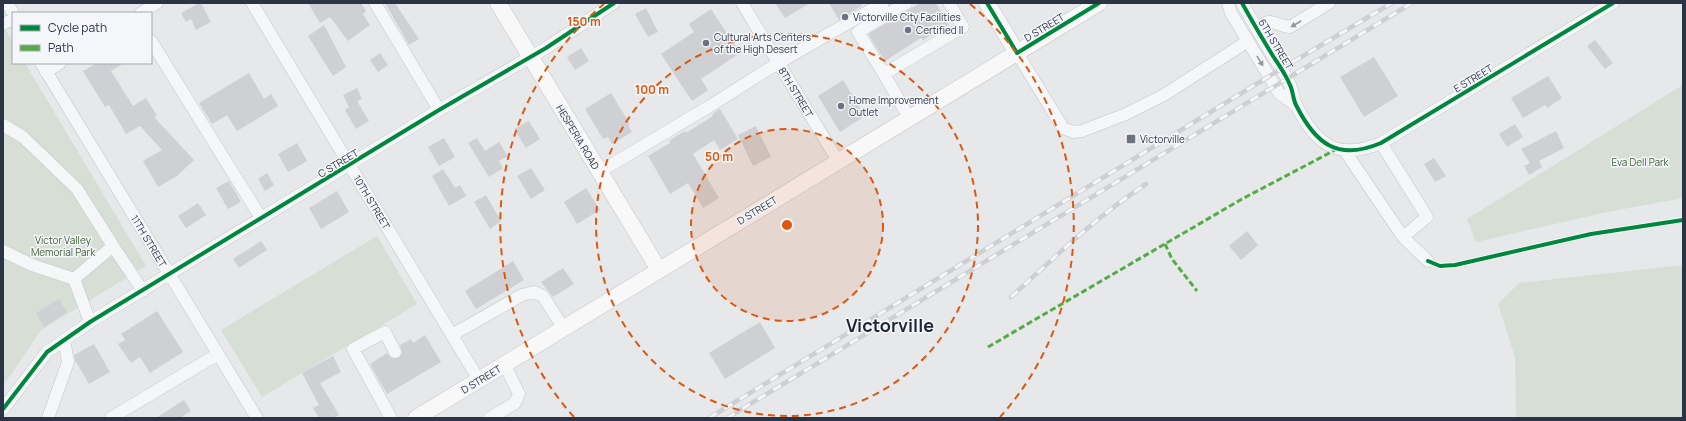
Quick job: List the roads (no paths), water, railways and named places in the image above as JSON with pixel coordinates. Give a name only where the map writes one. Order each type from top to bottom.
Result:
[{"type":"main road","name":"HESPERIA ROAD","points":[[498,3],[659,270]]},
{"type":"main road","points":[[987,3],[1017,53]]},
{"type":"main road","name":"D STREET","points":[[416,418],[1099,3]]},
{"type":"street","points":[[7,3],[12,12]]},
{"type":"street","points":[[143,12],[157,3]]},
{"type":"street","name":"10TH STREET","points":[[252,3],[479,380]]},
{"type":"street","points":[[375,3],[439,110]]},
{"type":"street","name":"C STREET","points":[[3,409],[47,352],[90,322],[439,110],[530,57],[614,3]]},
{"type":"street","name":"8TH STREET","points":[[742,3],[838,161]]},
{"type":"street","points":[[599,172],[710,106],[865,8],[883,3]]},
{"type":"street","points":[[906,3],[858,32],[909,118]]},
{"type":"street","points":[[884,74],[963,27],[949,3]]},
{"type":"street","name":"6TH STREET","points":[[1228,3],[1231,13],[1279,93],[1296,105]]},
{"type":"street","name":"6TH STREET","points":[[1242,3],[1290,85],[1296,105],[1318,137],[1341,150]]},
{"type":"street","points":[[1256,28],[1266,21],[1272,21],[1283,26],[1290,27],[1328,3]]},
{"type":"street","name":"E STREET","points":[[1341,150],[1360,151],[1381,143],[1613,3]]},
{"type":"street","points":[[3,24],[12,20]]},
{"type":"street","points":[[1017,53],[1064,128],[1073,132],[1082,131],[1126,114],[1164,96],[1248,42]]},
{"type":"street","points":[[152,43],[261,218]]},
{"type":"street","points":[[43,67],[56,64]]},
{"type":"street","name":"11TH STREET","points":[[43,67],[257,418]]},
{"type":"street","points":[[3,125],[23,137],[77,189],[143,291]]},
{"type":"street","points":[[1381,143],[1427,217],[1403,237]]},
{"type":"street","points":[[1341,150],[1403,237],[1428,261]]},
{"type":"street","points":[[74,279],[113,246]]},
{"type":"street","points":[[3,251],[32,265],[74,279]]},
{"type":"street","points":[[74,279],[90,322]]},
{"type":"street","points":[[452,335],[522,295],[534,292],[543,296],[564,329]]},
{"type":"street","points":[[390,418],[353,349],[385,332],[395,352]]},
{"type":"street","points":[[48,418],[68,362],[64,340]]},
{"type":"street","points":[[111,418],[218,354]]},
{"type":"street","points":[[490,418],[515,403],[519,394],[505,365]]},
{"type":"railway","points":[[709,418],[1281,69],[1392,3]]},
{"type":"railway","points":[[727,418],[1412,3]]},
{"type":"railway","points":[[1011,297],[1093,224],[1128,196],[1146,184]]},
{"type":"place","name":"Victorville City Facilities","points":[[845,17]]},
{"type":"place","name":"Certified II","points":[[908,30]]},
{"type":"place","name":"Cultural Arts Centers of the High Desert","points":[[706,43]]},
{"type":"place","name":"Home Improvement Outlet","points":[[841,106]]},
{"type":"place","name":"Victorville","points":[[1131,139]]},
{"type":"district","name":"Victorville","points":[[890,326]]},
{"type":"park label","name":"Eva Dell Park","points":[[1640,162]]},
{"type":"park label","name":"Victor Valley Memorial Park","points":[[63,246]]}]
